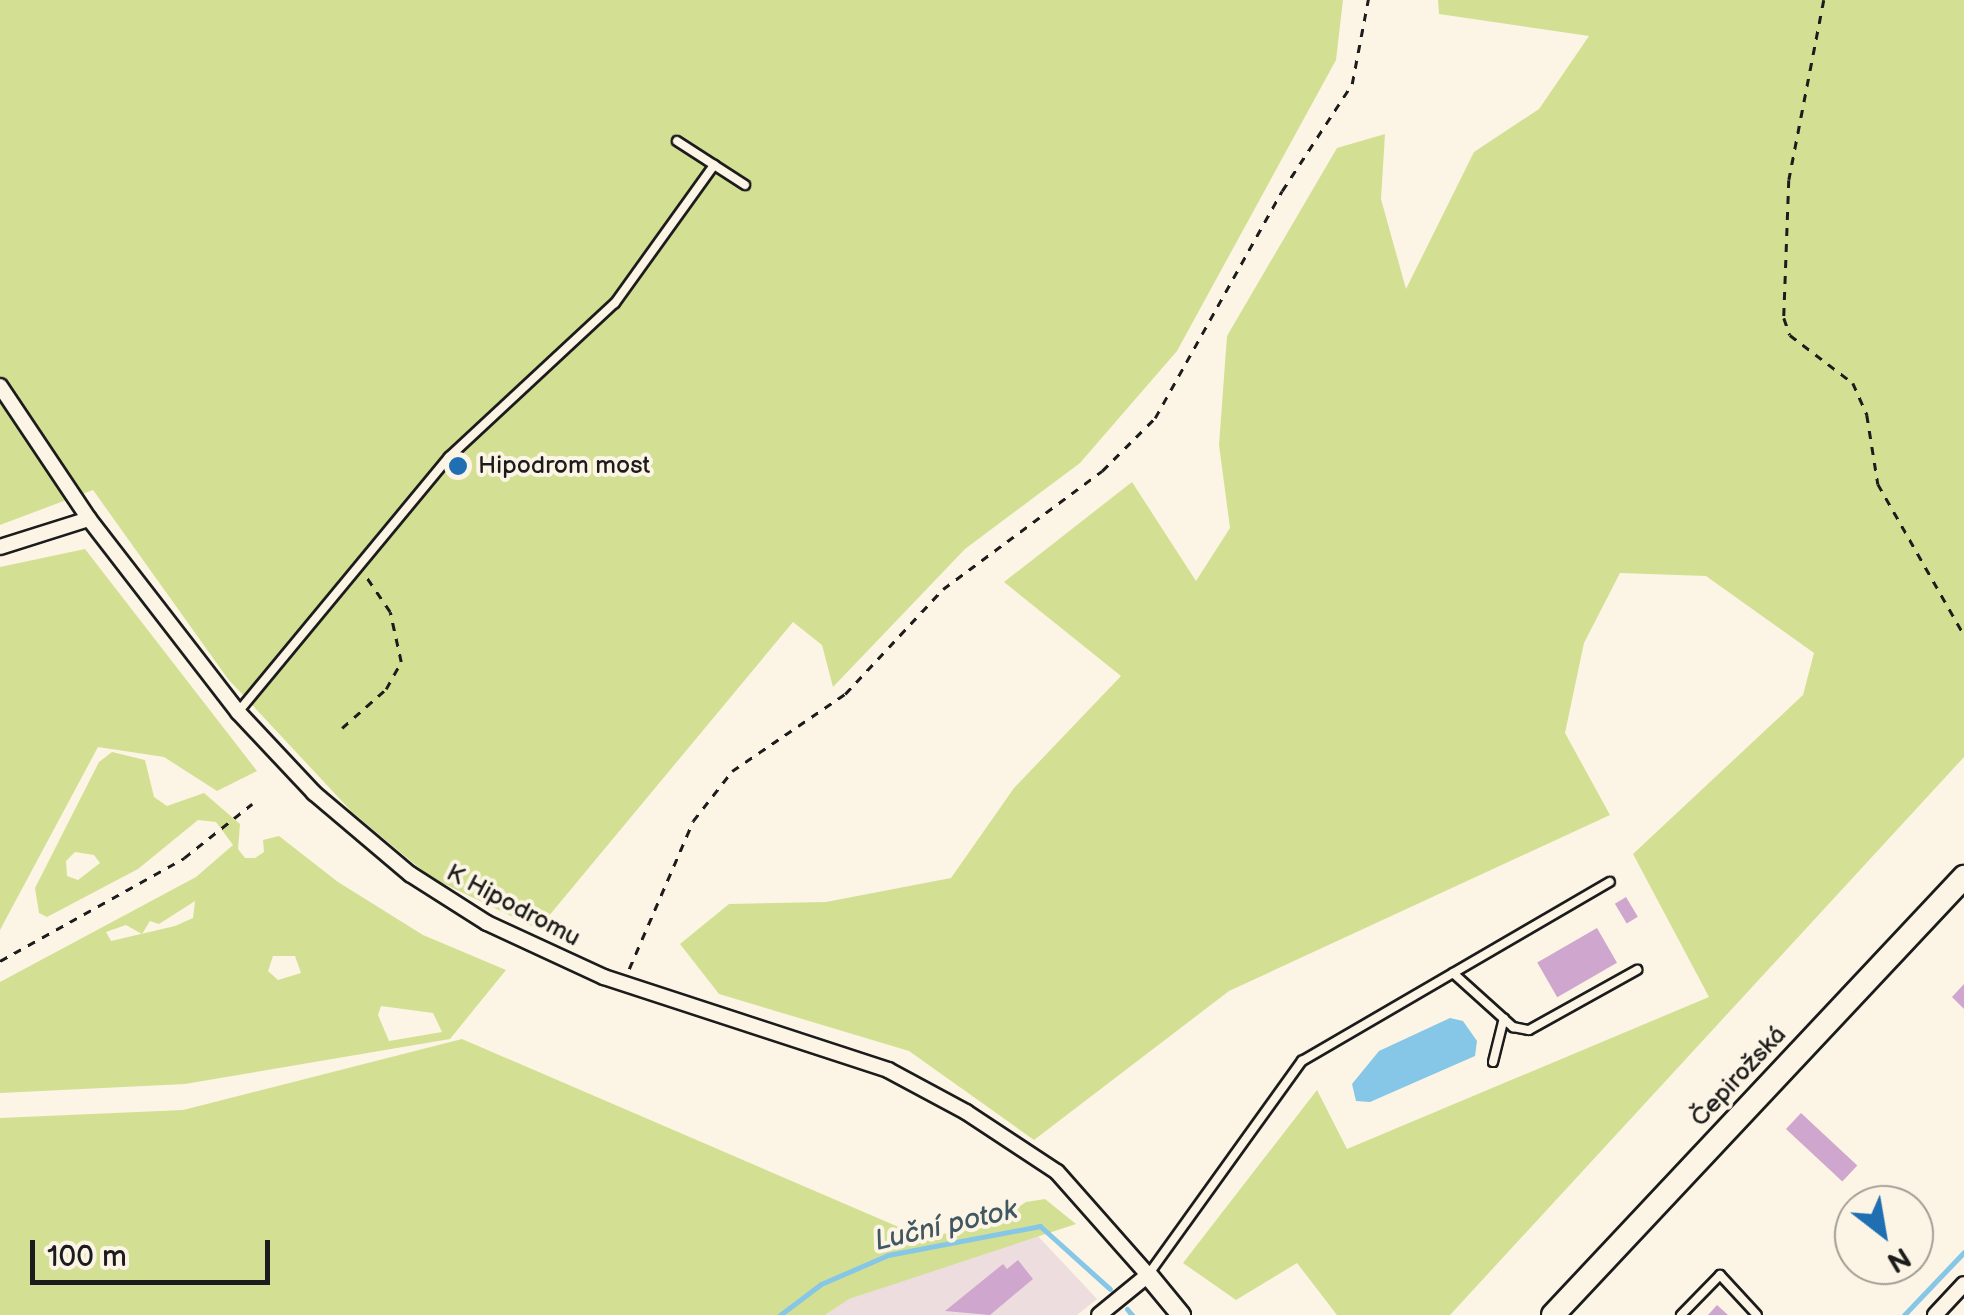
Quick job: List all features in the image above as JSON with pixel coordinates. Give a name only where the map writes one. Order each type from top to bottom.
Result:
[{"type":"main road","name":"Čepirožská","points":[[1553,1315],[1964,877]]},
{"type":"street","name":"K Hipodromu","points":[[0,386],[89,519],[238,712],[314,793],[410,874],[515,937],[624,984],[888,1070],[966,1112],[1056,1172],[1148,1275]]},
{"type":"street","points":[[0,546],[89,519]]},
{"type":"street","points":[[1099,1315],[1148,1275],[1181,1315]]},
{"type":"street","points":[[1936,1315],[1964,1284]]},
{"type":"lane","points":[[677,141],[745,185]]},
{"type":"lane","points":[[238,712],[449,458],[615,303],[714,165]]},
{"type":"lane","points":[[1148,1275],[1302,1061],[1610,882]]},
{"type":"lane","points":[[1453,973],[1504,1018],[1529,1030],[1637,970]]},
{"type":"lane","points":[[1493,1062],[1504,1018]]},
{"type":"lane","points":[[1681,1315],[1720,1275],[1757,1315]]},
{"type":"path","points":[[624,984],[686,835],[732,770],[845,694],[943,589],[1087,483],[1155,418],[1282,191],[1352,84],[1368,0]]},
{"type":"path","points":[[1824,0],[1789,180],[1784,318],[1790,335],[1853,383],[1867,416],[1878,484],[1964,635]]},
{"type":"path","points":[[342,728],[386,689],[400,662],[390,612],[354,568]]},
{"type":"path","points":[[0,962],[184,858],[252,804]]},
{"type":"shaded area","points":[[1037,1235],[1097,1299],[1077,1315],[825,1315],[848,1299]]},
{"type":"green space","name":"Hipodrom most","points":[[0,0],[1343,0],[1336,60],[1177,351],[1080,463],[965,549],[833,687],[822,645],[793,622],[538,929],[430,877],[352,812],[228,679],[93,490],[0,525]]},
{"type":"green space","points":[[1438,0],[1964,0],[1964,757],[1450,1315],[1337,1315],[1297,1263],[1236,1300],[1183,1263],[1317,1090],[1347,1149],[1709,997],[1633,854],[1803,695],[1814,653],[1706,576],[1620,573],[1584,643],[1565,733],[1610,815],[1229,991],[1034,1140],[909,1051],[719,994],[680,944],[729,904],[826,902],[951,878],[1014,788],[1121,676],[1004,582],[1132,482],[1196,581],[1230,528],[1219,445],[1227,336],[1337,148],[1385,134],[1381,199],[1406,289],[1474,152],[1539,109],[1589,36],[1439,14]]},
{"type":"green space","points":[[85,549],[257,771],[217,791],[164,757],[98,747],[0,930],[0,567]]},
{"type":"green space","points":[[112,752],[145,760],[154,797],[167,806],[204,793],[240,824],[238,849],[245,858],[255,858],[264,852],[263,840],[279,836],[338,882],[423,935],[506,970],[450,1039],[185,1084],[0,1093],[0,982],[196,877],[233,845],[216,822],[198,820],[138,869],[47,917],[39,913],[35,888],[99,762]],"holes":[[[75,852],[94,855],[100,863],[78,880],[67,876],[66,861]],[[195,901],[193,918],[142,934],[150,921],[159,924]],[[126,925],[142,934],[111,941],[106,932]],[[273,956],[295,956],[301,973],[278,980],[268,971]],[[381,1006],[433,1013],[442,1032],[389,1041],[378,1015]]]},
{"type":"green space","points":[[462,1039],[922,1237],[988,1227],[1026,1202],[1045,1199],[1076,1224],[849,1299],[825,1315],[0,1315],[0,1118],[183,1110]]},
{"type":"water","points":[[1450,1018],[1463,1021],[1477,1041],[1475,1056],[1370,1102],[1356,1101],[1352,1084],[1379,1051]]},
{"type":"building","points":[[1626,897],[1638,917],[1627,923],[1615,904]]},
{"type":"building","points":[[1597,928],[1617,963],[1557,997],[1537,962]]},
{"type":"building","points":[[1964,984],[1964,1009],[1952,997]]},
{"type":"building","points":[[1801,1113],[1857,1166],[1842,1182],[1786,1129]]},
{"type":"building","points":[[1018,1260],[1033,1279],[990,1315],[945,1311],[1003,1264],[1007,1269]]},
{"type":"building","points":[[1717,1305],[1728,1315],[1708,1315]]},
{"type":"waterway","name":"Luční potok","points":[[780,1315],[821,1284],[888,1255],[1040,1226],[1110,1289]]},
{"type":"waterway","name":"Luční potok","points":[[1904,1315],[1964,1252]]},
{"type":"waterway","name":"Luční potok","points":[[1127,1309],[1132,1315]]},
{"type":"place","name":"Hipodrom most","points":[[458,466]]}]
